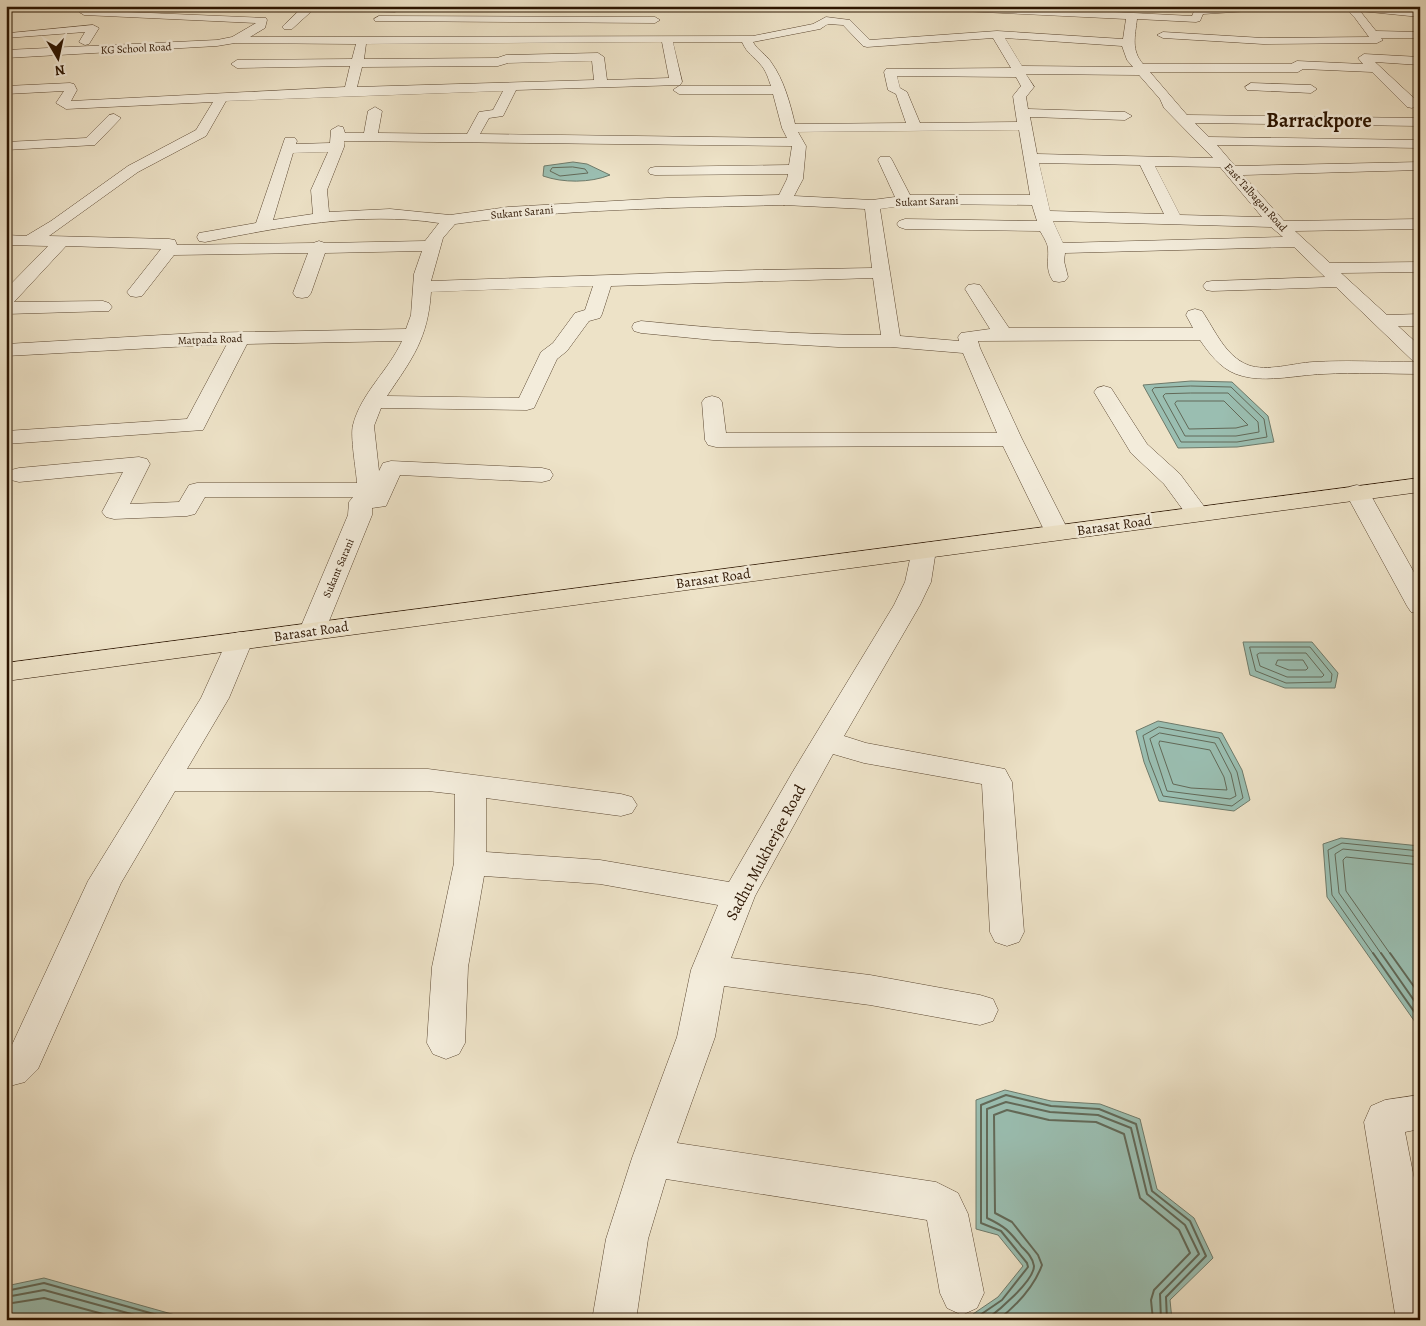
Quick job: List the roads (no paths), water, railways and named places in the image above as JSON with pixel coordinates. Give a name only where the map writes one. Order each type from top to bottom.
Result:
[{"type":"main road","name":"Barasat Road","points":[[6,672],[1420,485]]},
{"type":"street","points":[[235,40],[274,27],[311,6]]},
{"type":"street","points":[[318,6],[396,8]]},
{"type":"street","points":[[479,42],[506,6]]},
{"type":"street","points":[[921,6],[947,14],[1076,10],[1196,19],[1196,8]]},
{"type":"street","points":[[1157,6],[1158,9],[1239,8],[1260,13],[1279,6]]},
{"type":"street","points":[[1344,6],[1420,14]]},
{"type":"street","points":[[235,40],[479,42],[667,39],[753,40],[816,27],[826,20],[846,22],[867,44],[997,34],[1262,42],[1279,36],[1377,40],[1350,7]]},
{"type":"street","points":[[211,17],[230,8]]},
{"type":"street","points":[[370,26],[376,26],[378,19],[396,8]]},
{"type":"street","points":[[1065,27],[1076,10]]},
{"type":"street","points":[[84,12],[262,20],[274,27],[306,27]]},
{"type":"street","points":[[1398,13],[1420,24]]},
{"type":"street","points":[[1132,15],[1135,38],[1146,48]]},
{"type":"street","points":[[378,19],[669,20]]},
{"type":"street","points":[[766,25],[804,30]]},
{"type":"street","points":[[850,26],[870,25]]},
{"type":"street","points":[[957,26],[970,35]]},
{"type":"street","points":[[10,36],[93,28],[95,35],[78,50]]},
{"type":"street","points":[[149,47],[169,32]]},
{"type":"street","points":[[997,34],[1028,87],[1020,96],[1043,214],[1057,248],[1055,261],[1060,277]]},
{"type":"street","points":[[1374,34],[1420,35]]},
{"type":"street","points":[[1279,36],[1319,102]]},
{"type":"street","name":"East Talbagan Road","points":[[1135,38],[1133,60],[1155,85],[1169,105],[1186,112],[1206,141],[1277,224],[1342,282],[1420,357]]},
{"type":"street","points":[[6,90],[70,87],[71,90],[63,103],[66,105],[350,91],[676,82],[667,39]]},
{"type":"street","points":[[746,39],[752,52],[764,60],[778,90],[789,128],[802,145]]},
{"type":"street","name":"KG School Road","points":[[6,54],[217,44],[235,40]]},
{"type":"street","points":[[350,91],[358,77],[357,63],[362,40]]},
{"type":"street","points":[[590,40],[598,57],[601,84]]},
{"type":"street","points":[[1273,56],[1296,63]]},
{"type":"street","points":[[237,64],[498,62],[506,59],[598,57]]},
{"type":"street","points":[[1416,104],[1364,58],[1420,61]]},
{"type":"street","points":[[915,128],[901,92],[894,90],[890,72],[1141,69],[1296,63],[1375,68]]},
{"type":"street","points":[[461,75],[491,75]]},
{"type":"street","points":[[425,90],[431,76]]},
{"type":"street","points":[[1155,85],[1173,85]]},
{"type":"street","points":[[472,137],[484,114],[498,113],[512,86]]},
{"type":"street","points":[[1237,86],[1311,89]]},
{"type":"street","points":[[679,90],[778,90]]},
{"type":"street","points":[[29,241],[133,169],[201,133],[221,98]]},
{"type":"street","points":[[1236,106],[1386,107],[1416,104]]},
{"type":"street","points":[[1386,107],[1396,122],[1419,144]]},
{"type":"street","points":[[370,137],[375,111]]},
{"type":"street","points":[[1186,112],[1420,122]]},
{"type":"street","points":[[789,128],[915,128],[1024,119],[1125,116]]},
{"type":"street","points":[[6,146],[90,142],[114,118]]},
{"type":"street","points":[[263,225],[288,145],[337,138],[472,137],[802,145]]},
{"type":"street","points":[[321,218],[320,190],[337,138]]},
{"type":"street","points":[[1206,141],[1419,144]]},
{"type":"street","points":[[784,200],[795,179],[802,145]]},
{"type":"street","points":[[1031,158],[1145,161],[1228,167],[1420,166]]},
{"type":"street","points":[[885,160],[905,201]]},
{"type":"street","points":[[1145,161],[1175,220]]},
{"type":"street","points":[[655,170],[796,169]]},
{"type":"street","points":[[1245,186],[1263,186]]},
{"type":"street","name":"Sukant Sarani","points":[[312,631],[360,515],[365,496],[363,426],[373,402],[406,352],[414,335],[420,314],[423,274],[435,237],[450,220],[508,212],[567,208],[784,200],[872,205],[905,201],[1043,214]]},
{"type":"street","points":[[872,205],[891,341]]},
{"type":"street","points":[[136,292],[169,247],[263,225],[321,218],[424,214],[450,220]]},
{"type":"street","points":[[905,224],[1043,214],[1277,224],[1420,224]]},
{"type":"street","points":[[6,240],[169,247],[432,246]]},
{"type":"street","points":[[6,300],[61,242]]},
{"type":"street","points":[[1057,248],[1298,242]]},
{"type":"street","points":[[302,293],[319,246]]},
{"type":"street","points":[[1326,268],[1420,266]]},
{"type":"street","points":[[422,287],[883,273]]},
{"type":"street","points":[[373,402],[527,404],[548,356],[560,346],[582,316],[592,314],[604,280]]},
{"type":"street","points":[[1212,286],[1342,282]]},
{"type":"street","points":[[974,289],[1003,334]]},
{"type":"street","points":[[6,308],[103,307]]},
{"type":"street","points":[[1195,315],[1211,344],[1244,370],[1420,368]]},
{"type":"street","points":[[1381,321],[1420,320]]},
{"type":"street","points":[[641,327],[732,335],[838,341],[891,341],[970,348]]},
{"type":"street","points":[[1057,532],[1011,439],[970,348],[968,337],[1062,332],[1137,335],[1206,334]]},
{"type":"street","name":"Matpada Road","points":[[6,350],[240,338],[414,335]]},
{"type":"street","points":[[6,438],[195,425],[240,338]]},
{"type":"street","points":[[1104,392],[1139,448],[1172,480],[1197,514]]},
{"type":"street","points":[[712,402],[716,440],[1011,439]]},
{"type":"street","points":[[19,475],[140,464],[114,512],[186,509],[198,490],[365,496],[378,501],[391,468],[542,475]]},
{"type":"street","points":[[1357,492],[1420,606]]},
{"type":"street","name":"Sadhu Mukherjee Road","points":[[614,1320],[627,1239],[652,1158],[696,1037],[709,970],[738,896],[826,741],[907,605],[918,582],[924,550]]},
{"type":"street","points":[[6,1072],[12,1070],[25,1058],[105,881],[215,698],[240,640]]},
{"type":"street","points":[[826,741],[864,753],[994,776],[997,782],[1008,932]]},
{"type":"street","points":[[165,780],[428,780],[621,805]]},
{"type":"street","points":[[446,1043],[450,967],[470,863],[471,786]]},
{"type":"street","points":[[470,863],[600,872],[738,896]]},
{"type":"street","points":[[709,970],[870,990],[980,1010]]},
{"type":"street","points":[[1418,1320],[1384,1122],[1385,1118],[1420,1112]]},
{"type":"street","points":[[652,1158],[936,1202],[943,1207],[947,1214],[962,1292]]},
{"type":"water","points":[[573,162],[587,164],[610,175],[594,180],[576,181],[559,180],[543,176],[544,166]]},
{"type":"water","points":[[1191,381],[1232,382],[1268,416],[1274,442],[1237,447],[1178,448],[1143,385]]},
{"type":"water","points":[[1243,642],[1312,642],[1338,673],[1335,688],[1285,688],[1250,675]]},
{"type":"water","points":[[1158,721],[1222,733],[1242,770],[1250,800],[1234,811],[1159,801],[1144,762],[1136,731]]},
{"type":"water","points":[[1341,838],[1420,846],[1420,1029],[1327,897],[1323,844]]},
{"type":"water","points":[[1005,1090],[1051,1101],[1100,1104],[1140,1119],[1157,1189],[1194,1218],[1213,1258],[1170,1300],[1172,1320],[975,1320],[973,1314],[998,1297],[1023,1266],[998,1235],[976,1229],[976,1100]]},
{"type":"water","points":[[44,1278],[193,1320],[6,1320],[6,1286]]},
{"type":"district","name":"Barrackpore","points":[[1319,120]]}]
